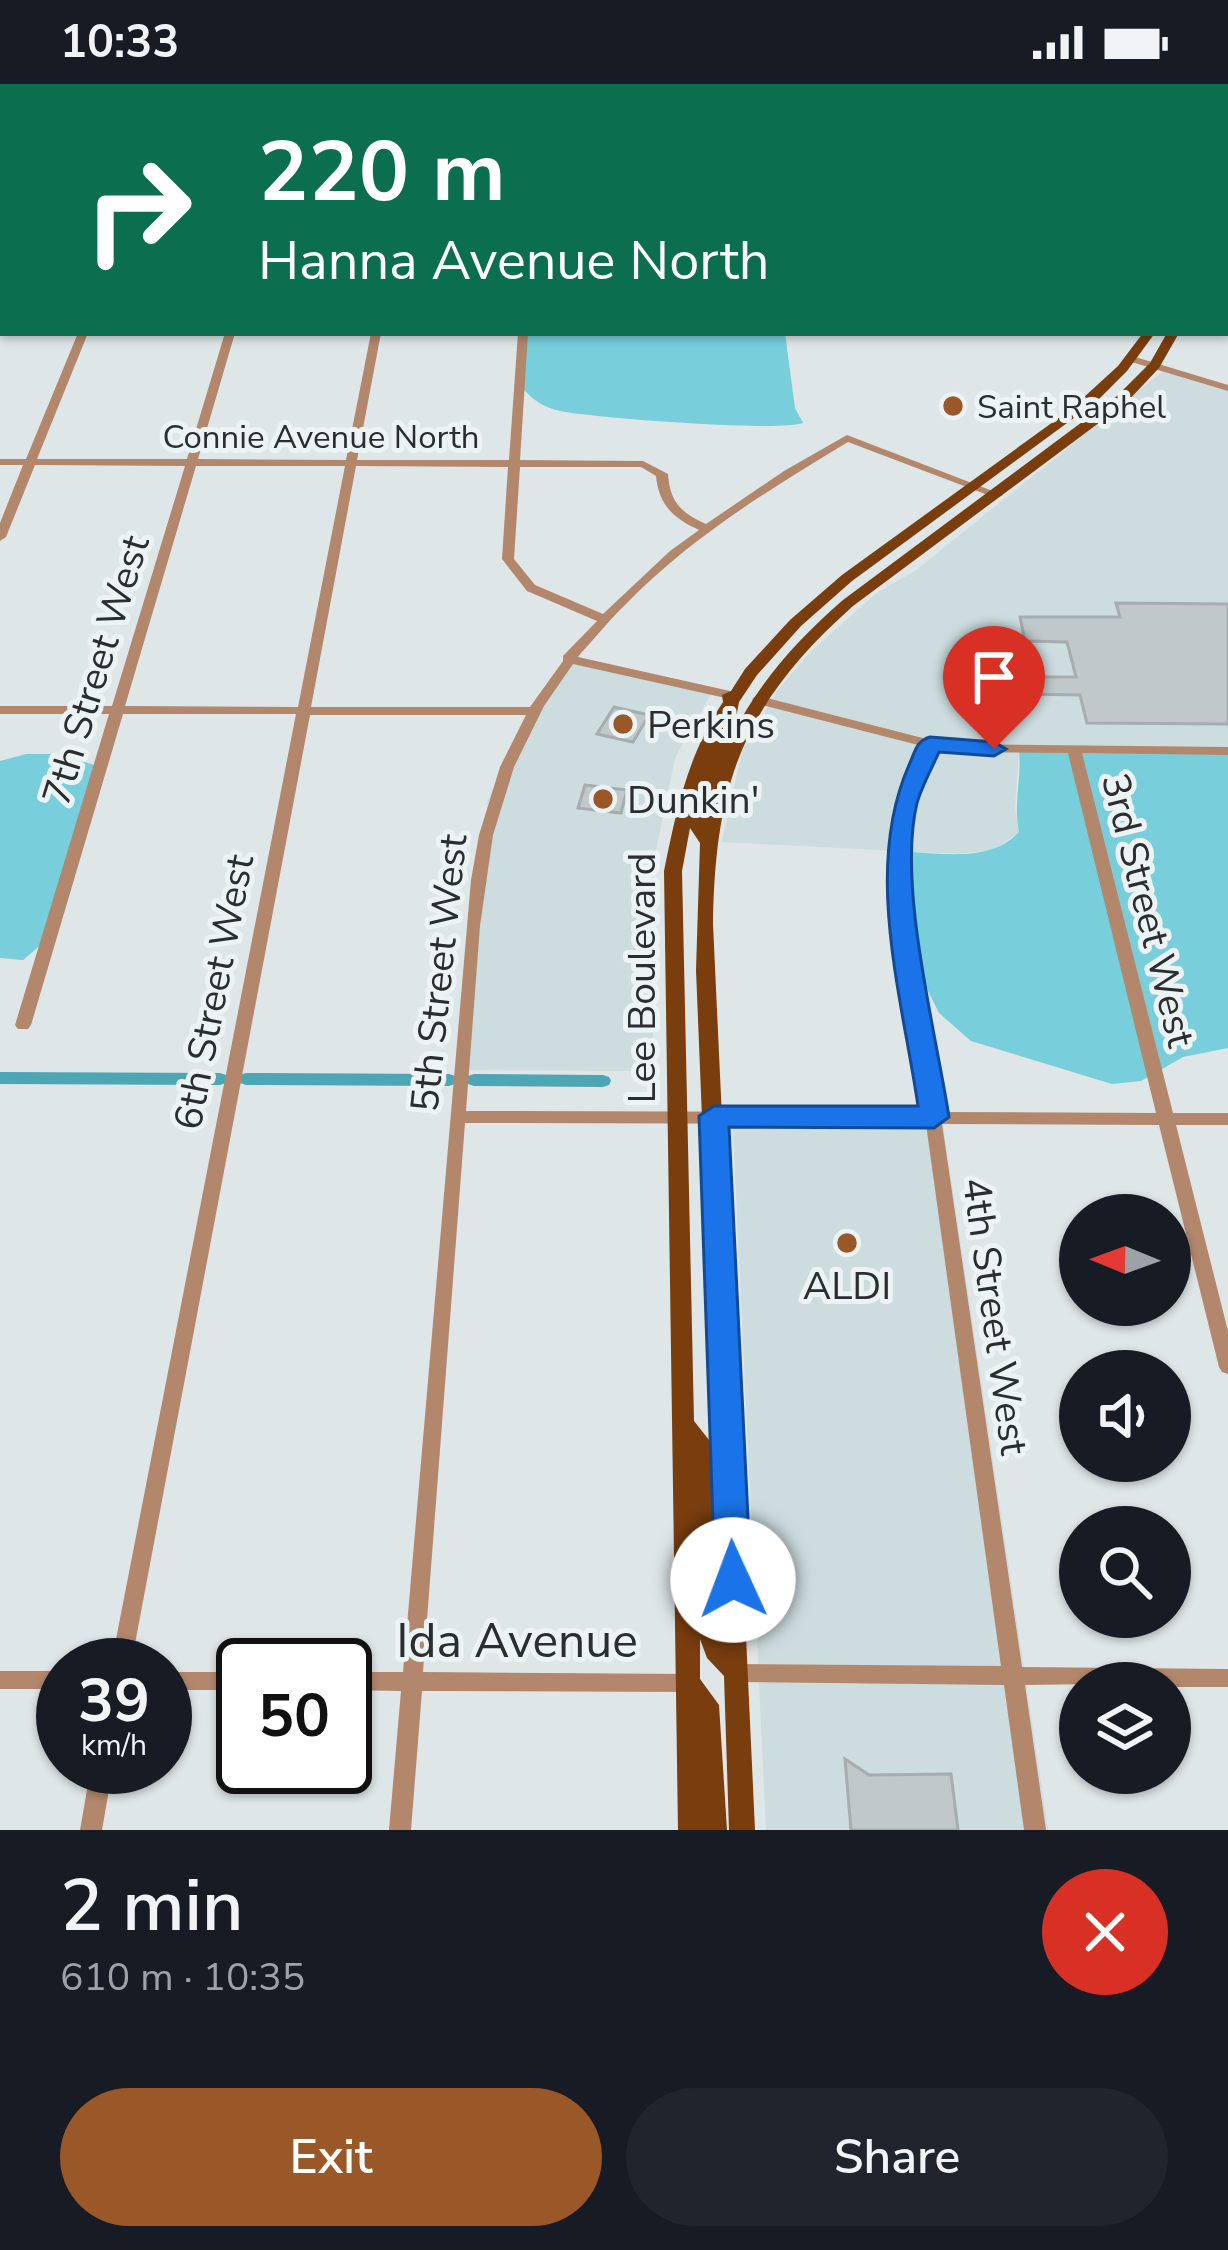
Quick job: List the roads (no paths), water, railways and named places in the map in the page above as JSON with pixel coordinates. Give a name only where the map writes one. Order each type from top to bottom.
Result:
[{"type":"main road","name":"Lee Boulevard","points":[[692,1830],[676,837],[695,764],[730,695],[778,636],[1086,404],[1132,359],[1147,336]]},
{"type":"main road","name":"Lee Boulevard","points":[[742,1830],[708,842],[726,769],[759,700],[827,620],[1122,399],[1155,365],[1171,336]]},
{"type":"main road","points":[[759,700],[753,687],[842,585]]},
{"type":"main road","points":[[708,842],[693,821],[708,770],[735,711],[730,695]]},
{"type":"main road","points":[[683,1424],[702,1445],[710,1632],[716,1651],[737,1673]]},
{"type":"main road","points":[[688,1683],[706,1705],[709,1718],[714,1830]]},
{"type":"street","points":[[0,537],[82,336]]},
{"type":"street","name":"7th Street West","points":[[23,1025],[229,336]]},
{"type":"street","name":"6th Street West","points":[[126,1638],[375,336]]},
{"type":"street","points":[[523,336],[505,541],[511,568],[542,595],[601,618]]},
{"type":"street","points":[[1132,359],[1228,388]]},
{"type":"street","name":"5th Street West","points":[[400,1830],[473,926],[486,833],[533,711],[601,618],[707,529],[847,438],[998,495]]},
{"type":"street","name":"Connie Avenue North","points":[[0,462],[643,464],[662,474],[663,494],[672,512],[707,529]]},
{"type":"street","points":[[568,659],[730,695]]},
{"type":"street","points":[[759,700],[930,744],[1228,751]]},
{"type":"street","points":[[0,710],[533,711]]},
{"type":"street","name":"4th Street West","points":[[930,744],[905,802],[899,852],[1035,1830]]},
{"type":"street","name":"3rd Street West","points":[[1074,750],[1228,1367]]},
{"type":"street","points":[[459,1117],[1228,1119]]},
{"type":"street","points":[[737,1673],[1228,1678]]},
{"type":"street","points":[[0,1680],[36,1680]]},
{"type":"street","name":"Ida Avenue","points":[[372,1682],[688,1683]]},
{"type":"street","points":[[91,1830],[97,1794]]},
{"type":"waterway","points":[[0,1078],[220,1079]]},
{"type":"waterway","points":[[246,1079],[449,1080]]},
{"type":"waterway","points":[[474,1080],[603,1081]]},
{"type":"place","name":"Saint Raphel","points":[[953,406]]},
{"type":"place","name":"Perkins","points":[[623,724]]},
{"type":"place","name":"Dunkin'","points":[[603,799]]},
{"type":"place","name":"ALDI","points":[[847,1243]]}]
